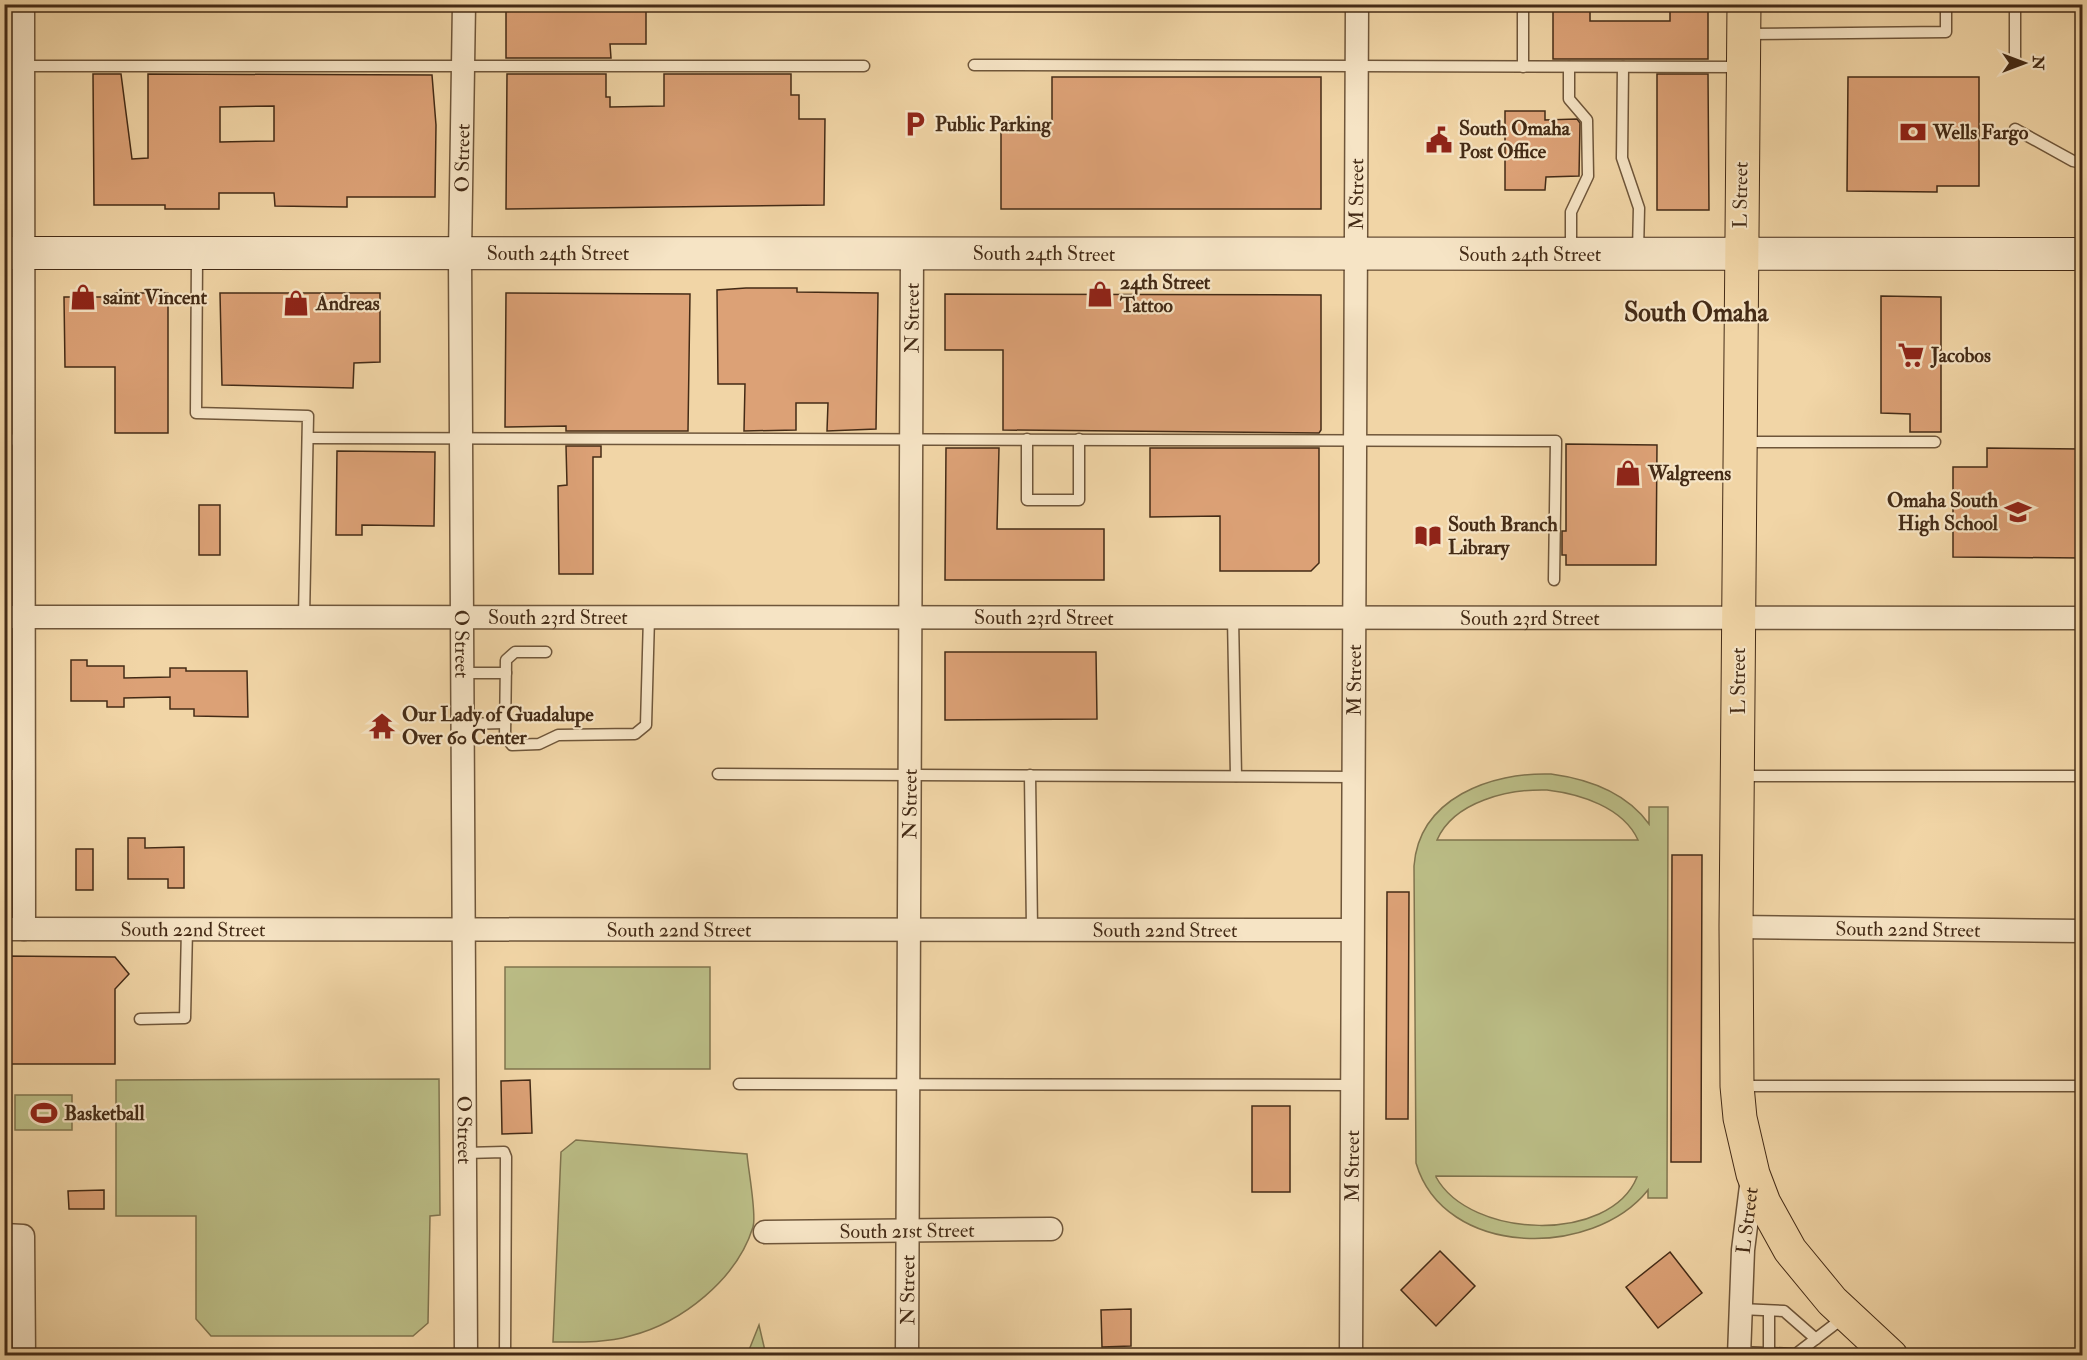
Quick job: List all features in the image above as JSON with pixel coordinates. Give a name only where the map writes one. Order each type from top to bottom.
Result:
[{"type":"main road","name":"L Street","points":[[1743,19],[1739,255],[1737,1086],[1745,1147],[1753,1174]]},
{"type":"main road","name":"South 24th Street","points":[[14,253],[2082,254]]},
{"type":"main road","points":[[1753,1174],[1764,1203],[1790,1250],[1809,1276],[1891,1356]]},
{"type":"street","points":[[14,929],[14,66],[23,4]]},
{"type":"street","name":"O Street","points":[[464,4],[460,253],[466,1356]]},
{"type":"street","name":"M Street","points":[[1351,1356],[1353,618],[1357,440],[1357,4]]},
{"type":"street","name":"N Street","points":[[907,1356],[912,253]]},
{"type":"street","name":"South 23rd Street","points":[[14,617],[2082,618]]},
{"type":"street","name":"South 22nd Street","points":[[1736,927],[2082,931]]},
{"type":"street","name":"South 22nd Street","points":[[14,929],[1352,930]]},
{"type":"street","name":"L Street","points":[[1739,1354],[1743,1250],[1753,1174]]},
{"type":"street","name":"South 21st Street","points":[[765,1232],[1051,1229]]},
{"type":"street","points":[[14,1236],[24,1356]]},
{"type":"lane","points":[[1523,4],[1523,67]]},
{"type":"lane","points":[[1743,19],[1946,32],[1946,4]]},
{"type":"lane","points":[[2015,4],[2015,61]]},
{"type":"lane","points":[[974,65],[1743,67]]},
{"type":"lane","points":[[14,66],[864,66]]},
{"type":"lane","points":[[1569,67],[1569,99],[1587,120],[1588,165],[1588,176],[1571,212],[1571,254]]},
{"type":"lane","points":[[1623,67],[1622,158],[1639,208],[1638,255]]},
{"type":"lane","points":[[2015,129],[2073,161],[2082,163]]},
{"type":"lane","points":[[197,253],[196,413],[308,416],[304,617]]},
{"type":"lane","points":[[308,438],[1556,441],[1554,580]]},
{"type":"lane","points":[[1027,439],[1027,500],[1079,500],[1079,439]]},
{"type":"lane","points":[[1739,442],[1935,442]]},
{"type":"lane","points":[[546,652],[515,652],[506,660],[505,736],[512,745],[539,744],[558,735],[635,734],[646,725],[649,617]]},
{"type":"lane","points":[[1233,618],[1236,776]]},
{"type":"lane","points":[[463,673],[506,673]]},
{"type":"lane","points":[[463,724],[505,723]]},
{"type":"lane","points":[[718,774],[1353,777]]},
{"type":"lane","points":[[1030,775],[1032,929]]},
{"type":"lane","points":[[1737,776],[2082,776]]},
{"type":"lane","points":[[140,1019],[185,1018],[187,929]]},
{"type":"lane","points":[[739,1084],[1352,1085]]},
{"type":"lane","points":[[1737,1086],[2082,1086]]},
{"type":"lane","points":[[465,1153],[504,1152],[506,1157],[505,1356]]},
{"type":"lane","points":[[1740,1309],[1784,1311],[1816,1339]]},
{"type":"lane","points":[[1768,1311],[1768,1353]]},
{"type":"lane","points":[[1739,1354],[1796,1354],[1848,1315]]},
{"type":"green space","points":[[1528,775],[1565,776],[1605,789],[1629,803],[1649,824],[1649,807],[1668,807],[1667,1198],[1648,1198],[1648,1190],[1623,1213],[1592,1228],[1558,1237],[1522,1238],[1487,1231],[1456,1217],[1432,1194],[1416,1163],[1414,866],[1419,842],[1429,823],[1444,806],[1483,784]],"holes":[[[1547,790],[1573,795],[1599,804],[1622,819],[1638,840],[1437,840],[1456,816],[1484,800],[1516,792]],[[1436,1176],[1637,1177],[1622,1199],[1599,1214],[1571,1223],[1539,1225],[1507,1222],[1478,1213],[1453,1198]]]},
{"type":"green space","points":[[505,967],[710,967],[710,1069],[505,1069]]},
{"type":"green space","points":[[439,1079],[440,1215],[430,1216],[428,1323],[413,1336],[211,1336],[196,1319],[196,1216],[116,1216],[116,1080]]},
{"type":"green space","name":"Basketball","points":[[15,1095],[72,1095],[72,1130],[15,1130]]},
{"type":"green space","points":[[576,1140],[747,1154],[754,1221],[745,1246],[721,1281],[705,1296],[688,1310],[650,1330],[611,1340],[553,1342],[561,1152]]},
{"type":"green space","points":[[759,1325],[766,1355],[747,1355]]},
{"type":"building","points":[[506,4],[646,4],[646,44],[610,44],[611,58],[506,58]]},
{"type":"building","points":[[1553,4],[1590,4],[1590,21],[1670,21],[1670,4],[1708,4],[1708,59],[1553,59]]},
{"type":"building","points":[[93,74],[121,74],[132,159],[148,158],[148,74],[432,75],[436,125],[435,197],[347,197],[347,207],[275,206],[274,193],[219,193],[219,209],[165,209],[165,205],[94,205]],"holes":[[[274,106],[274,141],[220,142],[220,107]]]},
{"type":"building","points":[[507,74],[606,74],[606,97],[610,97],[610,107],[664,106],[664,74],[791,74],[791,95],[799,95],[799,119],[825,119],[824,205],[506,209]]},
{"type":"building","points":[[1657,74],[1708,74],[1709,210],[1657,210]]},
{"type":"building","points":[[1052,77],[1321,77],[1321,209],[1001,209],[1001,121],[1052,122]]},
{"type":"building","name":"Wells Fargo","points":[[1848,77],[1979,77],[1979,186],[1937,186],[1937,192],[1847,191]]},
{"type":"building","points":[[1505,111],[1545,111],[1545,120],[1577,119],[1580,123],[1579,176],[1546,177],[1545,190],[1505,190]]},
{"type":"building","points":[[797,288],[797,292],[878,293],[876,429],[827,431],[828,403],[796,403],[796,430],[744,431],[745,384],[718,384],[717,290]]},
{"type":"building","points":[[115,293],[168,293],[168,433],[115,433],[115,367],[65,367],[64,297],[115,297]]},
{"type":"building","points":[[220,293],[380,293],[380,362],[354,363],[353,388],[222,385]]},
{"type":"building","points":[[506,293],[690,294],[688,431],[566,431],[566,426],[505,427]]},
{"type":"building","points":[[945,294],[1321,295],[1321,430],[1319,433],[1003,430],[1003,350],[945,350]]},
{"type":"building","name":"Jacobos","points":[[1881,296],[1941,297],[1941,432],[1910,432],[1910,414],[1881,413]]},
{"type":"building","points":[[1566,444],[1657,445],[1656,565],[1566,565],[1566,555],[1562,555],[1562,531],[1566,531]]},
{"type":"building","points":[[566,446],[601,446],[601,457],[593,457],[593,574],[559,574],[558,486],[567,485]]},
{"type":"building","points":[[946,448],[999,448],[997,529],[1104,529],[1104,580],[945,580]]},
{"type":"building","points":[[1150,448],[1319,448],[1319,563],[1311,571],[1220,571],[1220,516],[1150,517]]},
{"type":"building","name":"Omaha South High School","points":[[1987,448],[2082,449],[2082,558],[1953,557],[1953,467],[1987,467]]},
{"type":"building","points":[[337,451],[435,452],[434,526],[362,525],[362,535],[336,535]]},
{"type":"building","points":[[199,505],[220,505],[220,555],[199,555]]},
{"type":"building","points":[[945,652],[1096,652],[1097,719],[945,720]]},
{"type":"building","points":[[71,660],[87,660],[87,666],[124,666],[124,678],[170,677],[170,668],[186,668],[186,671],[247,671],[248,717],[194,716],[194,709],[170,709],[170,697],[124,698],[124,707],[107,707],[107,701],[71,701]]},
{"type":"building","points":[[128,838],[145,838],[145,848],[184,847],[184,888],[168,888],[168,879],[128,879]]},
{"type":"building","points":[[76,849],[93,849],[93,890],[76,890]]},
{"type":"building","points":[[1672,855],[1702,855],[1701,1162],[1671,1162]]},
{"type":"building","points":[[1387,892],[1409,892],[1408,1119],[1386,1119]]},
{"type":"building","points":[[4,956],[115,957],[129,974],[115,989],[115,1064],[4,1064]]},
{"type":"building","points":[[530,1080],[532,1133],[502,1134],[501,1081]]},
{"type":"building","points":[[1252,1106],[1290,1106],[1290,1192],[1252,1192]]},
{"type":"building","points":[[104,1190],[104,1209],[69,1209],[68,1191]]},
{"type":"building","points":[[1440,1251],[1475,1286],[1436,1326],[1401,1290]]},
{"type":"building","points":[[1670,1252],[1702,1293],[1658,1328],[1626,1287]]},
{"type":"building","points":[[1131,1309],[1131,1346],[1102,1347],[1101,1310]]},
{"type":"place","name":"Public Parking","points":[[915,124]]},
{"type":"place","name":"Wells Fargo","points":[[1913,132]]},
{"type":"place","name":"South Omaha Post Office","points":[[1439,140]]},
{"type":"place","name":"24th Street Tattoo","points":[[1100,294]]},
{"type":"place","name":"saint Vincent","points":[[83,297]]},
{"type":"place","name":"Andreas","points":[[296,303]]},
{"type":"place","name":"Jacobos","points":[[1911,355]]},
{"type":"place","name":"Walgreens","points":[[1628,473]]},
{"type":"place","name":"Omaha South High School","points":[[2018,512]]},
{"type":"place","name":"South Branch Library","points":[[1428,536]]},
{"type":"place","name":"Our Lady of Guadalupe Over 60 Center","points":[[382,726]]},
{"type":"place","name":"Basketball","points":[[44,1113]]},
{"type":"district","name":"South Omaha","points":[[1696,312]]}]
